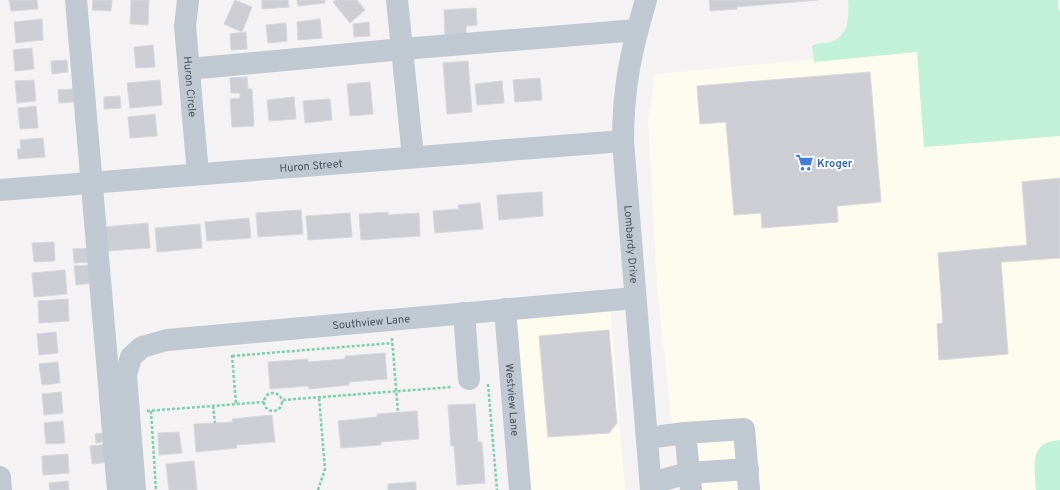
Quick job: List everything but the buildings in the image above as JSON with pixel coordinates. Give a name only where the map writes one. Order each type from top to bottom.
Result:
[{"type":"street","points":[[76,0],[118,490]]},
{"type":"street","name":"Huron Circle","points":[[188,0],[185,26],[198,174]]},
{"type":"street","points":[[397,0],[403,49],[412,157]]},
{"type":"street","name":"Lombardy Drive","points":[[646,0],[627,72],[623,102],[623,141],[651,486]]},
{"type":"street","points":[[189,69],[403,49],[637,30]]},
{"type":"street","name":"Huron Street","points":[[0,190],[623,141]]},
{"type":"street","name":"Southview Lane","points":[[128,413],[126,375],[131,357],[142,347],[167,340],[635,298]]},
{"type":"street","name":"Westview Lane","points":[[504,309],[520,490]]},
{"type":"street","points":[[464,313],[474,383]]},
{"type":"street","points":[[128,413],[135,490]]},
{"type":"street","points":[[647,438],[685,433],[744,429],[749,490]]},
{"type":"street","points":[[685,433],[690,482]]},
{"type":"street","points":[[651,486],[690,482],[748,469]]},
{"type":"street","points":[[0,477],[1,490]]},
{"type":"path","points":[[390,319],[398,413]]},
{"type":"path","points":[[230,334],[236,404]]},
{"type":"path","points":[[232,356],[392,343]]},
{"type":"path","points":[[283,400],[396,392],[510,380]]},
{"type":"path","points":[[474,383],[497,490]]},
{"type":"path","points":[[274,392],[280,395],[283,400],[279,409],[274,411],[268,409],[264,402],[266,396],[274,392]]},
{"type":"path","points":[[318,490],[326,469],[320,397]]},
{"type":"path","points":[[128,413],[264,402]]},
{"type":"path","points":[[213,406],[215,423]]},
{"type":"path","points":[[151,411],[156,490]]},
{"type":"shaded area","points":[[1060,40],[1060,490],[679,490],[657,287],[648,121],[655,74],[859,55]]},
{"type":"shaded area","points":[[609,291],[625,490],[532,490],[515,300]]},
{"type":"green space","points":[[848,0],[1058,0],[1058,10],[1060,10],[1060,136],[924,147],[917,52],[814,62],[812,46],[837,39],[845,30],[848,19]]},
{"type":"green space","points":[[1060,440],[1060,490],[1036,490],[1035,464],[1038,450],[1043,445]]},
{"type":"place","name":"Kroger","points":[[804,163]]}]
